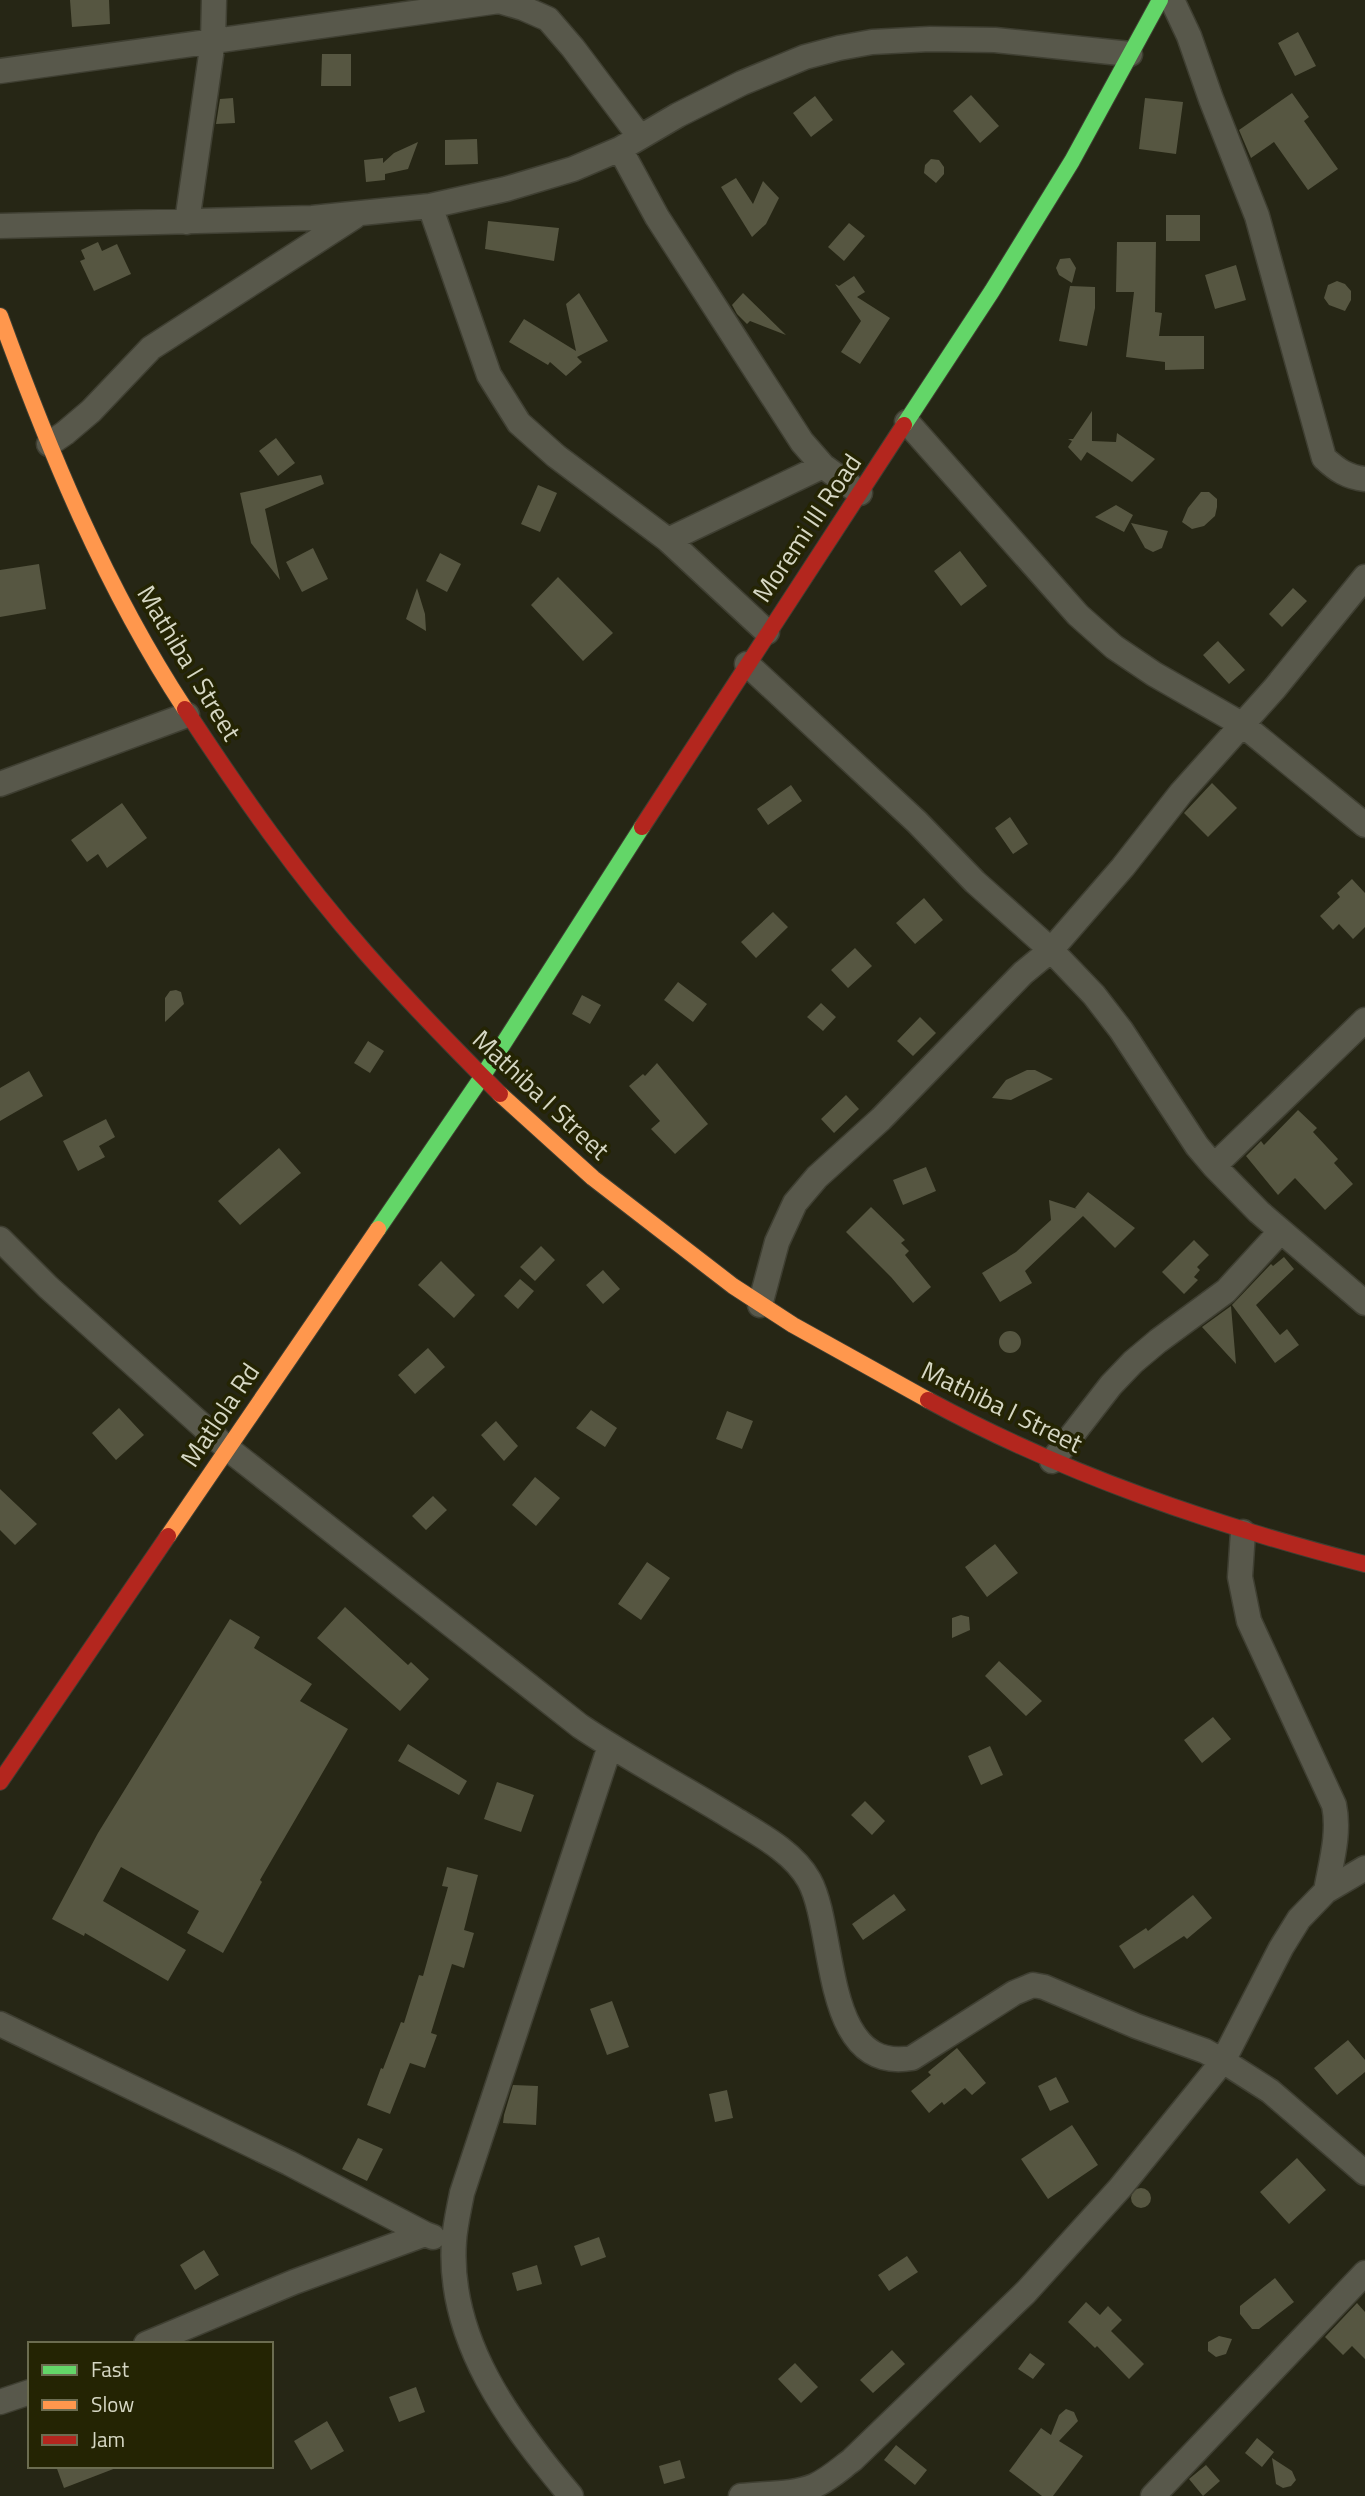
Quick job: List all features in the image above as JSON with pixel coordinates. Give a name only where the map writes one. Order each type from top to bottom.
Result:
[{"type":"street","points":[[187,222],[213,41],[214,0]]},
{"type":"street","name":"Moremi III Road","points":[[482,1077],[747,664],[992,291],[1072,161],[1160,0]]},
{"type":"street","points":[[1172,0],[1189,36],[1257,216],[1324,458],[1338,471],[1354,478],[1365,479]]},
{"type":"street","points":[[0,71],[499,1],[548,19],[573,48],[630,143],[657,217],[802,442],[823,466],[860,493]]},
{"type":"street","points":[[0,226],[187,222],[357,214],[430,206],[506,189],[559,173],[630,143],[678,114],[742,83],[805,57],[872,42],[930,38],[995,40],[1130,54]]},
{"type":"street","points":[[430,206],[489,375],[519,423],[556,456],[668,540],[768,632]]},
{"type":"street","points":[[49,444],[91,411],[151,348],[357,214]]},
{"type":"street","name":"Mathiba I Street","points":[[0,316],[84,528],[121,600],[187,715],[269,830],[354,940],[482,1077],[579,1166],[647,1221],[760,1304],[911,1390],[1052,1461],[1150,1500],[1243,1532],[1365,1564]]},
{"type":"street","points":[[906,422],[1078,615],[1114,647],[1154,674],[1242,725],[1365,825]]},
{"type":"street","points":[[668,540],[823,466]]},
{"type":"street","points":[[760,1304],[777,1242],[795,1203],[817,1177],[881,1119],[1023,974],[1051,950],[1365,577]]},
{"type":"street","points":[[747,664],[917,822],[975,882],[1051,950],[1094,995],[1121,1030],[1197,1146],[1214,1166],[1259,1212],[1365,1303]]},
{"type":"street","points":[[0,784],[187,715]]},
{"type":"street","points":[[1214,1166],[1365,1020]]},
{"type":"street","name":"Matlola Rd","points":[[0,1782],[482,1077]]},
{"type":"street","points":[[1052,1461],[1111,1385],[1133,1362],[1226,1291],[1281,1231]]},
{"type":"street","points":[[0,1239],[48,1287],[227,1448],[580,1726],[767,1839],[802,1869],[816,1897],[836,1997],[851,2027],[875,2056],[893,2062],[912,2059],[1014,1993],[1033,1985],[1044,1987],[1136,2026],[1205,2051],[1223,2061],[1270,2091],[1365,2173]]},
{"type":"street","points":[[1243,1532],[1240,1577],[1249,1622],[1334,1805],[1337,1819],[1326,1891]]},
{"type":"street","points":[[570,2496],[522,2437],[495,2395],[476,2357],[457,2289],[454,2243],[462,2193],[610,1746]]},
{"type":"street","points":[[741,2496],[797,2491],[814,2486],[852,2459],[1026,2292],[1120,2188],[1223,2061],[1281,1948],[1299,1919],[1326,1891],[1365,1868]]},
{"type":"street","points":[[0,2024],[277,2157],[425,2235],[454,2243]]},
{"type":"street","points":[[151,2342],[294,2282],[425,2235]]},
{"type":"street","points":[[1153,2496],[1365,2273]]},
{"type":"street","points":[[0,2402],[28,2393]]},
{"type":"building","points":[[70,0],[109,0],[110,24],[72,27]]},
{"type":"building","points":[[1298,32],[1316,66],[1295,76],[1278,43]]},
{"type":"building","points":[[322,54],[351,54],[351,86],[321,86]]},
{"type":"building","points":[[1292,93],[1309,117],[1304,121],[1338,169],[1308,190],[1274,142],[1251,158],[1239,130]]},
{"type":"building","points":[[971,95],[999,126],[980,143],[953,111]]},
{"type":"building","points":[[815,96],[833,120],[811,137],[793,113]]},
{"type":"building","points":[[233,98],[235,123],[216,124],[220,99]]},
{"type":"building","points":[[1145,98],[1183,102],[1176,154],[1139,149]]},
{"type":"building","points":[[477,139],[478,164],[445,165],[445,140]]},
{"type":"building","points":[[418,142],[408,169],[385,174],[385,180],[366,182],[364,160],[383,158],[383,163],[394,153]]},
{"type":"building","points":[[931,159],[939,160],[944,167],[944,174],[936,183],[924,173],[925,165]]},
{"type":"building","points":[[736,178],[753,204],[763,181],[779,198],[766,224],[752,237],[721,187]]},
{"type":"building","points":[[1166,215],[1200,215],[1200,241],[1166,241]]},
{"type":"building","points":[[488,221],[559,228],[554,261],[485,249]]},
{"type":"building","points":[[849,223],[865,236],[844,261],[828,247]]},
{"type":"building","points":[[98,242],[102,251],[117,244],[131,274],[94,291],[80,261],[85,259],[81,250]]},
{"type":"building","points":[[1117,242],[1156,242],[1155,312],[1162,313],[1159,336],[1204,336],[1204,369],[1165,370],[1165,362],[1126,357],[1134,292],[1116,292]]},
{"type":"building","points":[[1070,258],[1076,268],[1072,283],[1059,275],[1056,268],[1060,259]]},
{"type":"building","points":[[1236,265],[1246,300],[1215,309],[1205,275]]},
{"type":"building","points":[[854,276],[865,292],[857,297],[890,318],[860,364],[841,352],[861,321],[835,284],[839,286]]},
{"type":"building","points":[[1337,281],[1345,284],[1351,291],[1351,300],[1345,311],[1329,305],[1324,298],[1328,285]]},
{"type":"building","points":[[1070,286],[1095,287],[1095,308],[1087,346],[1059,341]]},
{"type":"building","points":[[579,293],[608,341],[577,357],[582,362],[566,376],[550,362],[548,365],[509,342],[524,319],[576,351],[566,304]]},
{"type":"building","points":[[743,293],[786,335],[750,321],[747,324],[732,305]]},
{"type":"building","points":[[1092,411],[1092,441],[1116,442],[1117,433],[1155,459],[1132,482],[1087,452],[1081,461],[1068,447],[1072,441],[1068,439],[1073,439]]},
{"type":"building","points":[[276,438],[295,463],[278,476],[259,451]]},
{"type":"building","points":[[321,475],[324,484],[265,509],[280,580],[251,543],[240,493]]},
{"type":"building","points":[[538,485],[557,493],[540,532],[521,524]]},
{"type":"building","points":[[1201,492],[1209,492],[1217,499],[1215,516],[1204,526],[1192,529],[1182,522],[1188,508]]},
{"type":"building","points":[[1116,505],[1133,515],[1124,532],[1095,517]]},
{"type":"building","points":[[1131,523],[1168,531],[1162,548],[1153,552],[1145,548]]},
{"type":"building","points":[[313,548],[328,579],[302,592],[286,562]]},
{"type":"building","points":[[960,551],[987,586],[961,606],[934,571]]},
{"type":"building","points":[[440,553],[461,564],[447,592],[426,581]]},
{"type":"building","points":[[39,564],[46,609],[0,617],[0,570]]},
{"type":"building","points":[[558,577],[613,633],[583,661],[531,605]]},
{"type":"building","points":[[417,588],[425,614],[426,631],[406,619]]},
{"type":"building","points":[[1293,588],[1307,601],[1282,627],[1269,614]]},
{"type":"building","points":[[1218,641],[1245,670],[1229,684],[1203,655]]},
{"type":"building","points":[[1212,783],[1237,808],[1208,837],[1184,813]]},
{"type":"building","points":[[791,785],[802,801],[768,825],[757,809]]},
{"type":"building","points":[[122,803],[147,838],[107,868],[98,854],[87,862],[71,840]]},
{"type":"building","points":[[1010,817],[1028,844],[1013,854],[995,828]]},
{"type":"building","points":[[1352,879],[1365,893],[1365,927],[1353,939],[1339,924],[1333,930],[1320,916],[1340,897],[1337,893]]},
{"type":"building","points":[[924,898],[943,920],[915,944],[896,923]]},
{"type":"building","points":[[773,912],[788,927],[756,958],[741,942]]},
{"type":"building","points":[[855,948],[872,966],[848,988],[831,970]]},
{"type":"building","points":[[678,982],[707,1004],[693,1022],[664,1000]]},
{"type":"building","points":[[170,991],[181,992],[184,1004],[165,1022],[165,998]]},
{"type":"building","points":[[582,995],[601,1005],[590,1024],[572,1014]]},
{"type":"building","points":[[821,1003],[836,1017],[823,1031],[807,1017]]},
{"type":"building","points":[[920,1017],[936,1033],[913,1056],[897,1041]]},
{"type":"building","points":[[368,1041],[384,1051],[370,1073],[354,1063]]},
{"type":"building","points":[[657,1063],[708,1124],[675,1154],[651,1129],[660,1121],[629,1086],[643,1074],[645,1076]]},
{"type":"building","points":[[1027,1070],[1035,1070],[1053,1079],[1011,1100],[992,1098],[1006,1080]]},
{"type":"building","points":[[29,1071],[43,1096],[0,1121],[0,1088]]},
{"type":"building","points":[[846,1095],[859,1109],[834,1133],[821,1119]]},
{"type":"building","points":[[1298,1110],[1317,1128],[1313,1132],[1338,1159],[1334,1163],[1353,1184],[1325,1210],[1295,1178],[1278,1195],[1246,1156],[1261,1141],[1264,1145]]},
{"type":"building","points":[[106,1119],[115,1137],[99,1146],[105,1157],[78,1171],[63,1141]]},
{"type":"building","points":[[279,1148],[301,1173],[240,1225],[218,1201]]},
{"type":"building","points":[[926,1167],[936,1191],[903,1205],[893,1180]]},
{"type":"building","points":[[1088,1192],[1135,1228],[1115,1248],[1083,1216],[1025,1271],[1032,1283],[1000,1302],[982,1273],[1016,1252],[1051,1220],[1049,1200],[1077,1209],[1075,1208]]},
{"type":"building","points":[[871,1207],[905,1240],[901,1243],[909,1251],[905,1255],[931,1287],[913,1303],[846,1232]]},
{"type":"building","points":[[1194,1240],[1209,1255],[1197,1267],[1200,1270],[1194,1277],[1198,1280],[1184,1294],[1162,1272]]},
{"type":"building","points":[[541,1246],[555,1260],[535,1281],[520,1267]]},
{"type":"building","points":[[1284,1257],[1294,1269],[1256,1305],[1280,1335],[1287,1329],[1299,1345],[1275,1363],[1232,1305],[1271,1264],[1273,1266]]},
{"type":"building","points":[[441,1261],[475,1295],[454,1318],[418,1285]]},
{"type":"building","points":[[603,1270],[620,1289],[603,1304],[586,1285]]},
{"type":"building","points":[[520,1279],[534,1291],[518,1309],[504,1296]]},
{"type":"building","points":[[1231,1306],[1236,1364],[1202,1327]]},
{"type":"building","points":[[1010,1331],[1018,1334],[1021,1342],[1018,1350],[1010,1353],[1002,1350],[999,1342],[1002,1334]]},
{"type":"building","points":[[428,1348],[445,1367],[415,1394],[398,1375]]},
{"type":"building","points":[[119,1408],[144,1435],[116,1460],[92,1433]]},
{"type":"building","points":[[591,1410],[617,1428],[605,1447],[576,1428]]},
{"type":"building","points":[[727,1411],[753,1421],[742,1449],[716,1439]]},
{"type":"building","points":[[496,1421],[518,1446],[504,1461],[481,1435]]},
{"type":"building","points":[[535,1477],[560,1498],[536,1526],[512,1505]]},
{"type":"building","points":[[0,1489],[37,1524],[15,1545],[0,1530]]},
{"type":"building","points":[[433,1496],[447,1510],[426,1530],[412,1516]]},
{"type":"building","points":[[995,1544],[1018,1573],[987,1597],[965,1567]]},
{"type":"building","points":[[647,1562],[670,1578],[641,1620],[618,1604]]},
{"type":"building","points":[[345,1607],[408,1665],[411,1662],[429,1679],[400,1711],[317,1638]]},
{"type":"building","points":[[961,1615],[969,1617],[970,1630],[952,1638],[952,1618]]},
{"type":"building","points":[[230,1619],[260,1637],[254,1648],[312,1684],[300,1701],[348,1729],[260,1880],[262,1882],[223,1953],[187,1933],[199,1911],[121,1867],[103,1901],[186,1950],[168,1981],[85,1933],[84,1936],[52,1919],[98,1833]]},
{"type":"building","points":[[999,1661],[1042,1701],[1026,1716],[985,1676]]},
{"type":"building","points":[[1213,1717],[1231,1739],[1202,1763],[1184,1740]]},
{"type":"building","points":[[408,1744],[467,1781],[459,1795],[398,1761]]},
{"type":"building","points":[[990,1746],[1003,1775],[981,1785],[968,1756]]},
{"type":"building","points":[[497,1782],[534,1795],[521,1832],[484,1819]]},
{"type":"building","points":[[865,1801],[885,1821],[872,1835],[851,1815]]},
{"type":"building","points":[[447,1867],[478,1875],[464,1930],[474,1933],[464,1968],[452,1964],[431,2033],[437,2035],[425,2068],[410,2063],[390,2114],[367,2105],[401,2022],[404,2023],[419,1975],[423,1976],[448,1887],[442,1886]]},
{"type":"building","points":[[894,1894],[906,1910],[863,1940],[852,1924]]},
{"type":"building","points":[[1193,1895],[1212,1918],[1187,1939],[1184,1936],[1134,1969],[1119,1946],[1146,1928],[1148,1931]]},
{"type":"building","points":[[612,2001],[629,2047],[607,2055],[590,2009]]},
{"type":"building","points":[[1348,2040],[1365,2060],[1365,2072],[1337,2095],[1314,2068]]},
{"type":"building","points":[[957,2048],[986,2083],[972,2095],[965,2088],[929,2113],[911,2091],[931,2075],[928,2072]]},
{"type":"building","points":[[1056,2077],[1069,2102],[1050,2111],[1038,2086]]},
{"type":"building","points":[[513,2085],[538,2086],[536,2125],[503,2123]]},
{"type":"building","points":[[727,2090],[733,2118],[715,2122],[709,2094]]},
{"type":"building","points":[[1072,2125],[1098,2165],[1048,2199],[1021,2159]]},
{"type":"building","points":[[358,2138],[383,2149],[367,2181],[342,2169]]},
{"type":"building","points":[[1297,2158],[1326,2190],[1289,2224],[1260,2192]]},
{"type":"building","points":[[1141,2188],[1148,2191],[1151,2198],[1148,2205],[1141,2208],[1134,2205],[1131,2198],[1134,2191]]},
{"type":"building","points":[[599,2237],[606,2257],[581,2266],[574,2246]]},
{"type":"building","points":[[204,2250],[219,2275],[195,2290],[180,2265]]},
{"type":"building","points":[[907,2256],[918,2272],[889,2291],[878,2275]]},
{"type":"building","points":[[537,2265],[542,2284],[517,2291],[512,2273]]},
{"type":"building","points":[[1275,2278],[1294,2302],[1259,2329],[1252,2329],[1240,2314],[1240,2306]]},
{"type":"building","points":[[1086,2302],[1100,2315],[1108,2306],[1122,2320],[1111,2331],[1144,2364],[1129,2379],[1097,2346],[1095,2348],[1068,2322]]},
{"type":"building","points":[[1357,2303],[1365,2312],[1365,2359],[1352,2346],[1343,2355],[1325,2337]]},
{"type":"building","points":[[1219,2336],[1232,2339],[1226,2354],[1216,2357],[1208,2351],[1208,2342]]},
{"type":"building","points":[[892,2350],[905,2364],[873,2393],[860,2380]]},
{"type":"building","points":[[1030,2353],[1045,2364],[1033,2379],[1018,2369]]},
{"type":"building","points":[[795,2363],[818,2387],[801,2403],[778,2379]]},
{"type":"building","points":[[416,2387],[425,2412],[399,2422],[389,2397]]},
{"type":"building","points":[[1066,2409],[1074,2412],[1078,2421],[1059,2441],[1083,2456],[1053,2496],[1042,2496],[1009,2471],[1041,2428],[1051,2435],[1059,2415]]},
{"type":"building","points":[[327,2421],[344,2451],[311,2470],[294,2441]]},
{"type":"building","points":[[1257,2438],[1274,2452],[1262,2467],[1245,2453]]},
{"type":"building","points":[[896,2445],[927,2470],[915,2485],[884,2460]]},
{"type":"building","points":[[1272,2458],[1292,2471],[1296,2480],[1291,2486],[1283,2488],[1276,2484]]},
{"type":"building","points":[[680,2460],[685,2478],[664,2484],[659,2466]]},
{"type":"building","points":[[1206,2465],[1220,2481],[1203,2496],[1189,2479]]},
{"type":"building","points":[[57,2468],[116,2468],[64,2488]]},
{"type":"traffic: fast","points":[[904,425],[992,291],[1072,161],[1160,0]]},
{"type":"traffic: fast","points":[[378,1229],[482,1077],[642,827]]},
{"type":"traffic: slow","points":[[0,316],[59,468],[104,567],[156,663],[185,709]]},
{"type":"traffic: slow","points":[[500,1094],[593,1178],[733,1286],[793,1325],[928,1400]]},
{"type":"traffic: slow","points":[[168,1536],[378,1229]]},
{"type":"traffic: jam","points":[[642,827],[904,425]]},
{"type":"traffic: jam","points":[[185,709],[270,834],[316,894],[414,1006],[500,1094]]},
{"type":"traffic: jam","points":[[928,1400],[1033,1452],[1142,1496],[1252,1532],[1365,1564]]},
{"type":"traffic: jam","points":[[0,1782],[168,1536]]}]
